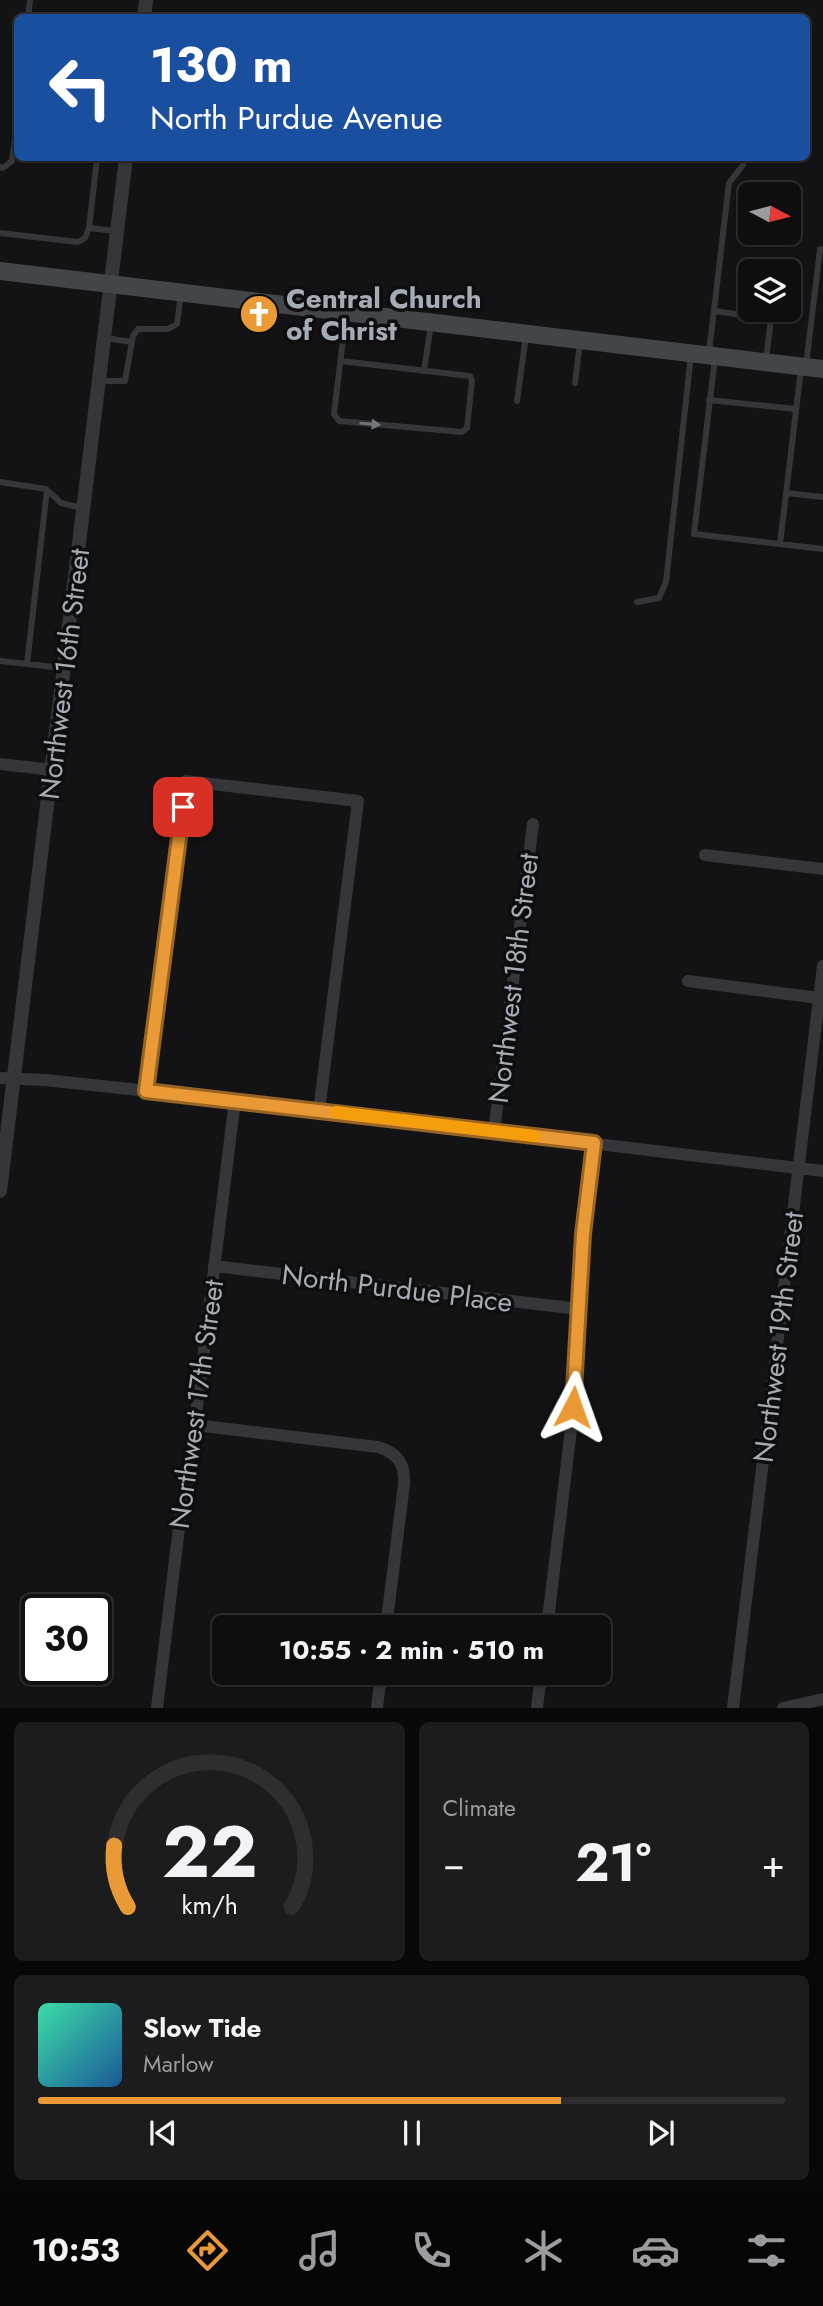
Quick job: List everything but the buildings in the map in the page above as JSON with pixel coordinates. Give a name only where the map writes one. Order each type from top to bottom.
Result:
[{"type":"main road","points":[[0,271],[810,367]]},
{"type":"street","name":"Northwest 16th Street","points":[[0,1191],[7,1078],[53,770],[127,161]]},
{"type":"street","points":[[0,764],[53,770]]},
{"type":"street","points":[[146,1091],[186,781],[358,801],[319,1111]]},
{"type":"street","name":"Northwest 18th Street","points":[[494,1131],[533,824]]},
{"type":"street","points":[[705,855],[823,869]]},
{"type":"street","name":"Northwest 19th Street","points":[[733,1707],[823,966]]},
{"type":"street","points":[[688,981],[819,998]]},
{"type":"street","points":[[7,1078],[235,1100],[823,1171]]},
{"type":"street","name":"Northwest 17th Street","points":[[157,1707],[181,1511],[186,1504],[235,1100]]},
{"type":"street","points":[[549,1615],[571,1430],[583,1234],[594,1143]]},
{"type":"street","name":"North Purdue Place","points":[[215,1266],[579,1309]]},
{"type":"street","points":[[195,1425],[378,1447],[399,1458],[404,1485],[388,1615]]},
{"type":"street","points":[[377,1707],[380,1685]]},
{"type":"street","points":[[537,1707],[540,1685]]},
{"type":"street","points":[[783,1707],[823,1699]]},
{"type":"lane","points":[[0,167],[12,161],[14,146]]},
{"type":"lane","points":[[0,234],[78,242],[85,238],[89,228],[97,161]]},
{"type":"lane","points":[[637,602],[659,598],[666,582],[714,312],[729,183],[745,161]]},
{"type":"lane","points":[[89,228],[117,231]]},
{"type":"lane","points":[[780,544],[796,409],[810,367],[820,249],[823,250]]},
{"type":"lane","points":[[99,381],[125,381],[133,335],[138,329],[168,329],[177,324],[181,292]]},
{"type":"lane","points":[[341,361],[470,376],[472,380],[467,428],[462,432],[339,421],[334,414],[346,312]]},
{"type":"lane","points":[[714,312],[771,319],[766,362]]},
{"type":"lane","points":[[424,371],[431,322]]},
{"type":"lane","points":[[517,401],[526,333]]},
{"type":"lane","points":[[105,338],[132,342]]},
{"type":"lane","points":[[575,383],[580,340]]},
{"type":"lane","points":[[705,355],[709,400],[694,534],[823,549]]},
{"type":"lane","points":[[709,400],[796,409]]},
{"type":"lane","points":[[0,482],[47,490],[61,503],[84,508]]},
{"type":"lane","points":[[27,664],[47,490]]},
{"type":"lane","points":[[786,493],[823,497]]},
{"type":"lane","points":[[0,661],[65,668]]},
{"type":"slow traffic","points":[[336,1112],[535,1136]]},
{"type":"place","name":"Central Church of Christ","points":[[259,314]]},
{"type":"route","points":[[183,807],[146,1091],[594,1143],[583,1234],[573,1407]]}]
